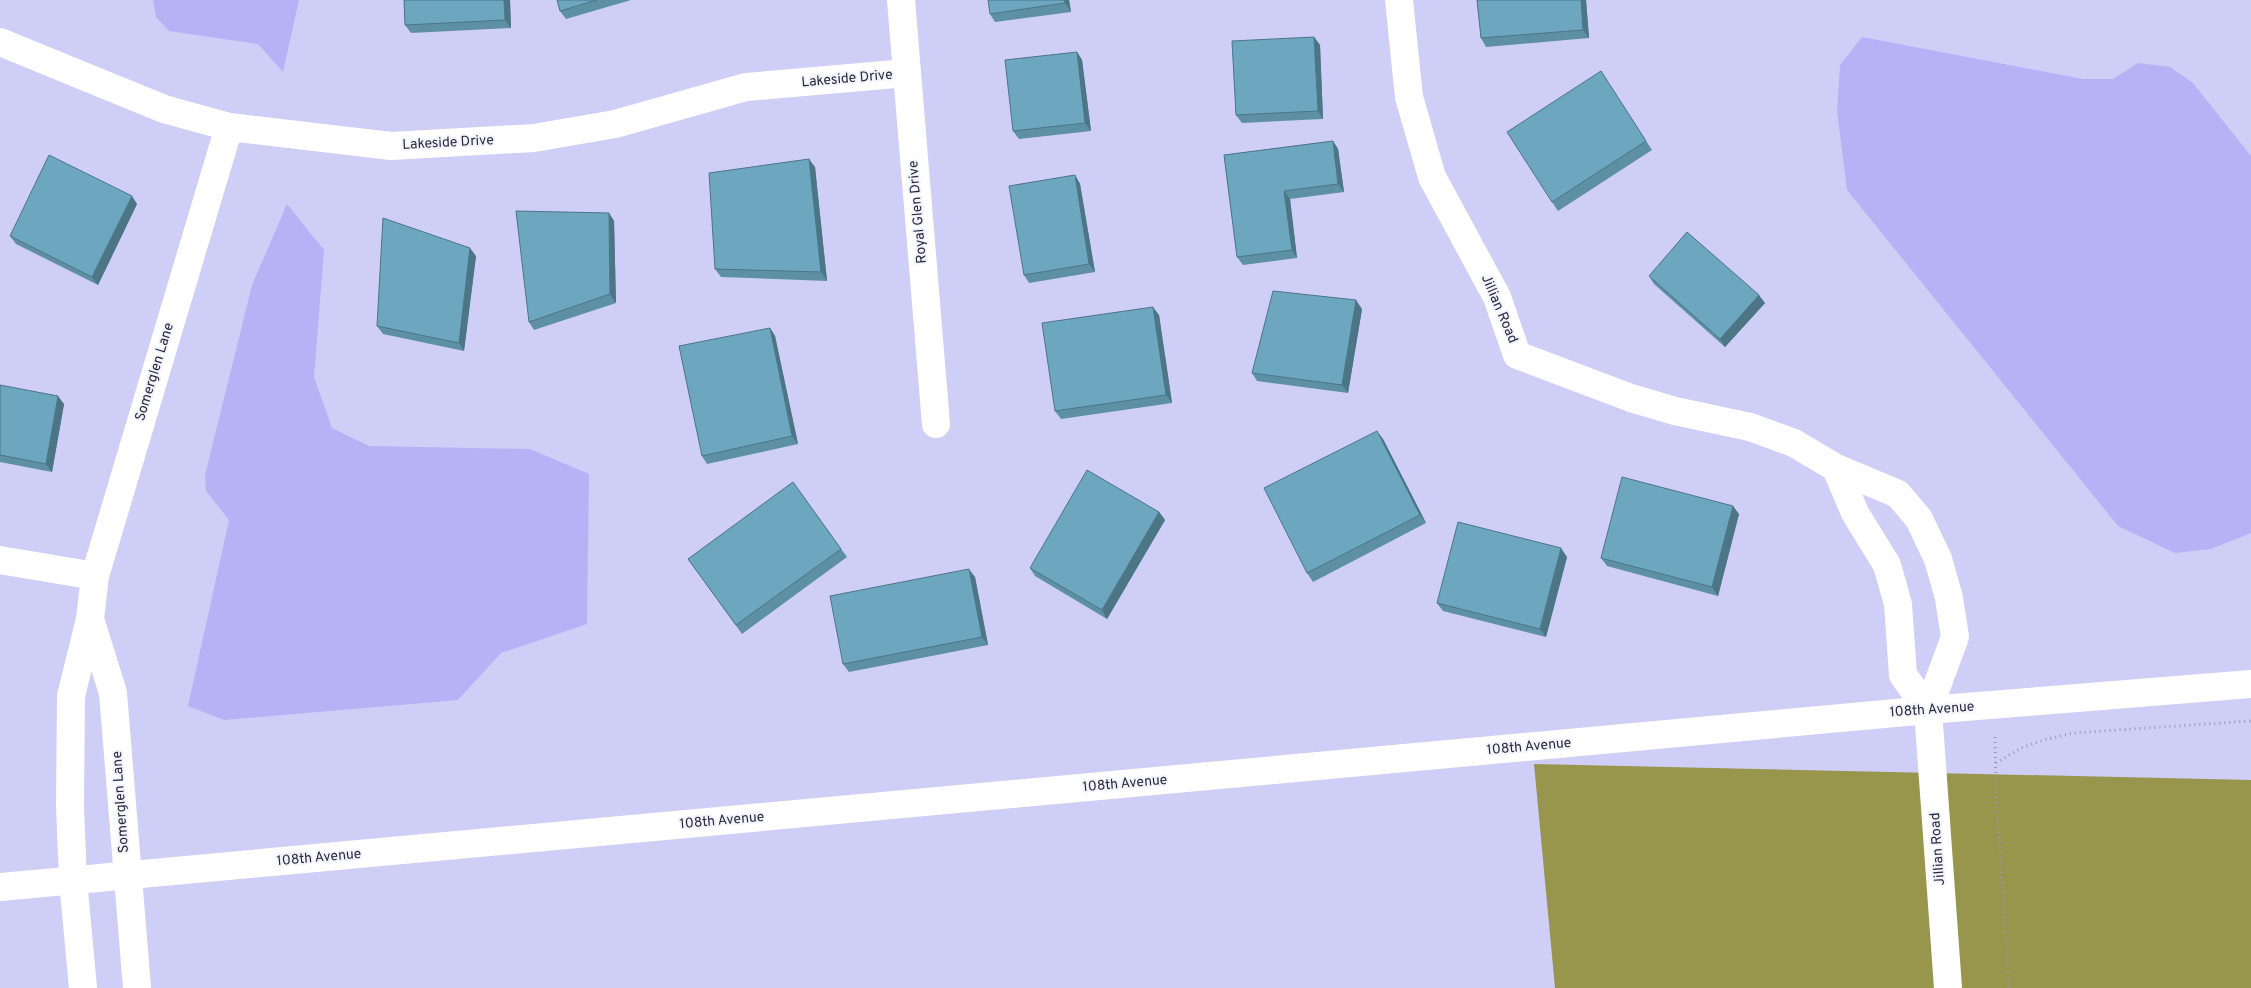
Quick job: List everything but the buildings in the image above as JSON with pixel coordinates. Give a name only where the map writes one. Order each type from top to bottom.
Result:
[{"type":"street","name":"Royal Glen Drive","points":[[900,0],[936,424]]},
{"type":"street","name":"Jillian Road","points":[[1400,0],[1409,97],[1432,177],[1497,297],[1518,355],[1640,400],[1675,411],[1750,427],[1794,443],[1836,468],[1898,494],[1919,519],[1938,559],[1949,598],[1955,637],[1928,710],[1948,988]]},
{"type":"street","name":"Lakeside Drive","points":[[0,42],[164,109],[229,127],[391,146],[534,138],[615,124],[746,87],[907,73]]},
{"type":"street","name":"Somerglen Lane","points":[[83,988],[70,806],[71,696],[90,619],[95,576],[229,127]]},
{"type":"street","points":[[1836,468],[1855,513],[1887,565],[1898,604],[1903,675],[1928,710]]},
{"type":"street","points":[[0,560],[95,576]]},
{"type":"street","name":"Somerglen Lane","points":[[90,619],[113,693],[137,988]]},
{"type":"street","name":"108th Avenue","points":[[0,887],[1928,710],[2251,684]]},
{"type":"path","points":[[1994,706],[2010,988]]},
{"type":"path","points":[[1996,763],[2021,748],[2044,740],[2073,734],[2251,721]]},
{"type":"shaded area","points":[[153,0],[299,0],[283,72],[258,44],[169,31],[156,17]]},
{"type":"shaded area","points":[[1862,37],[2083,79],[2113,79],[2138,63],[2170,67],[2193,83],[2251,156],[2251,533],[2211,549],[2175,553],[2118,526],[1847,190],[1837,111],[1840,65]]},
{"type":"shaded area","points":[[287,204],[324,250],[314,377],[332,428],[369,446],[530,449],[589,474],[587,624],[501,653],[458,700],[224,720],[188,706],[229,520],[206,491],[205,475],[252,285]]},
{"type":"shaded area","points":[[1534,764],[2251,780],[2251,988],[1555,988]]}]
